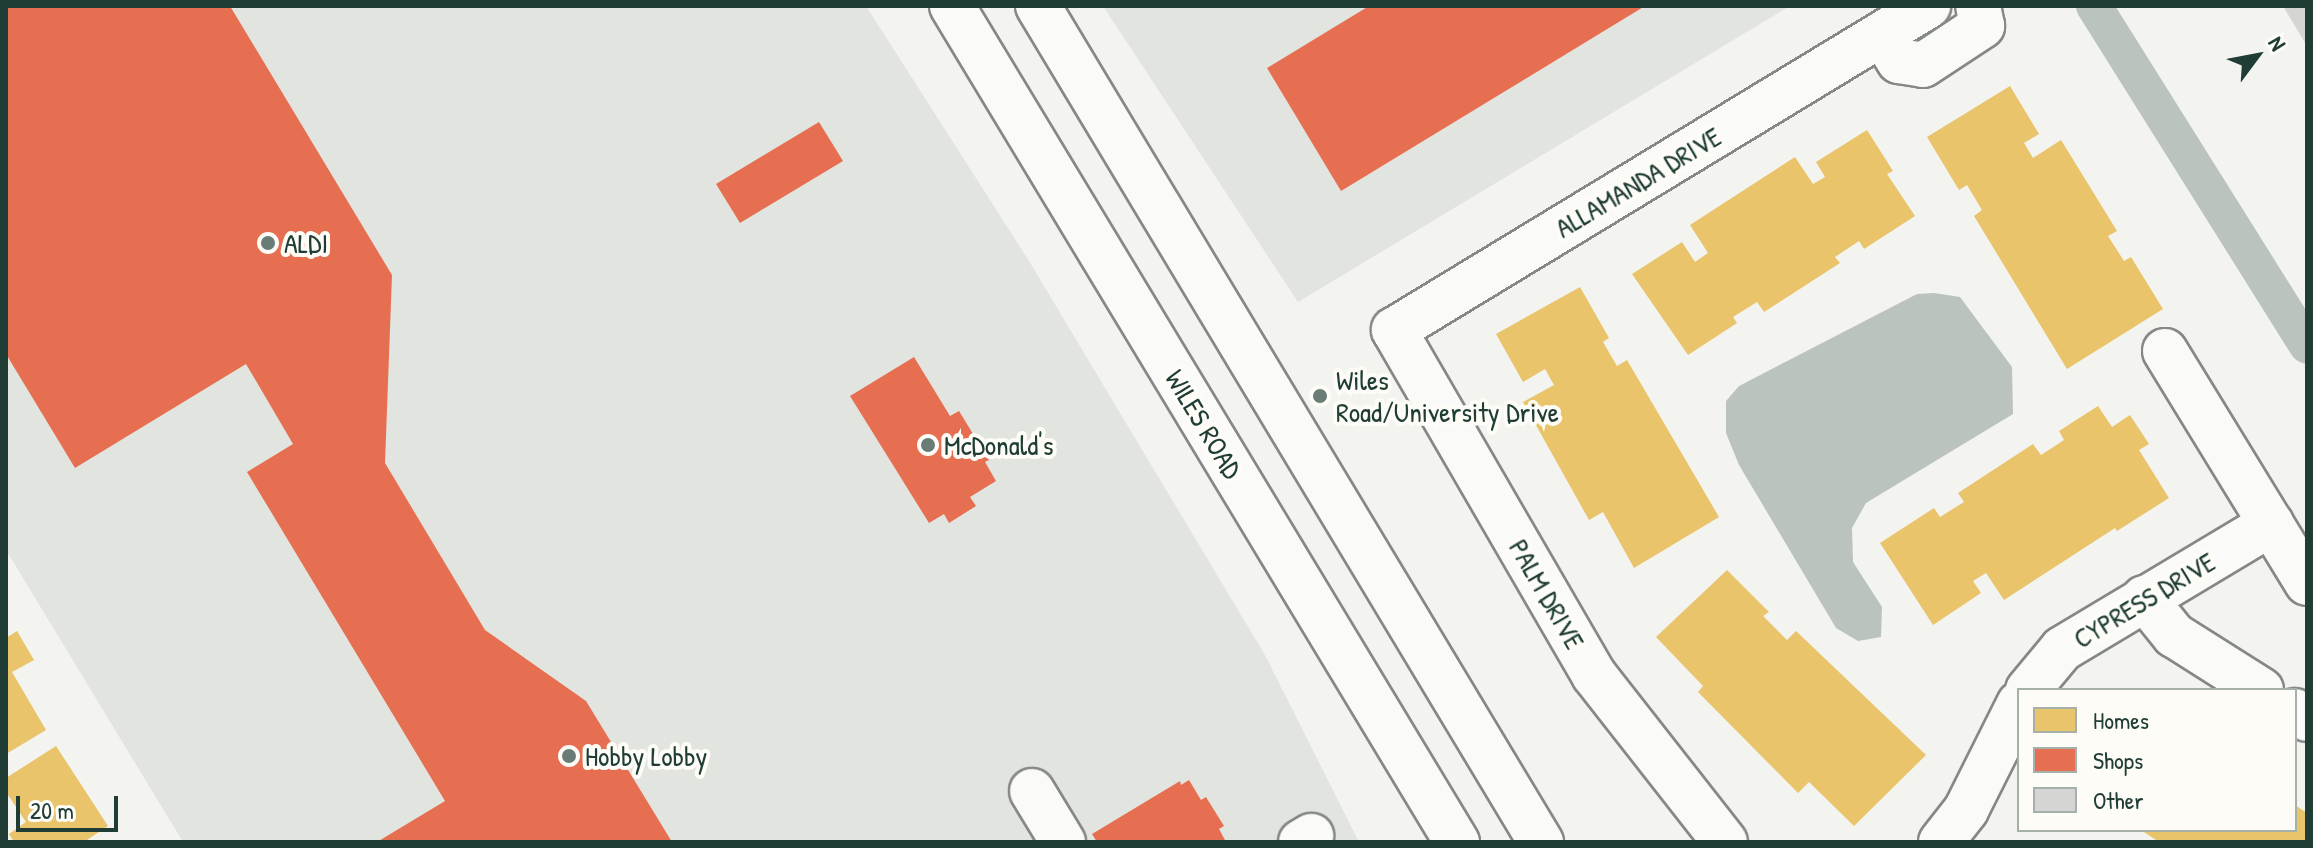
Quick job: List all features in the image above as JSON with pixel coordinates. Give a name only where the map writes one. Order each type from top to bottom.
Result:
[{"type":"street","name":"WILES ROAD","points":[[952,6],[1457,842]]},
{"type":"street","points":[[1038,6],[1541,842]]},
{"type":"street","name":"ALLAMANDA DRIVE","points":[[1394,330],[1928,6]]},
{"type":"street","points":[[1882,34],[1899,61],[1923,65],[1982,26],[1978,6]]},
{"type":"street","name":"PALM DRIVE","points":[[1394,330],[1594,675],[1725,842]]},
{"type":"street","points":[[2165,351],[2307,583]]},
{"type":"street","name":"CYPRESS DRIVE","points":[[2030,688],[2062,649],[2271,524]]},
{"type":"street","points":[[2144,598],[2174,635],[2258,688]]},
{"type":"street","points":[[1941,842],[1966,810],[2017,708]]},
{"type":"street","points":[[1032,791],[1063,842]]},
{"type":"shaded area","points":[[6,6],[866,6],[1029,261],[1265,655],[1359,842],[183,842],[6,550]]},
{"type":"shaded area","points":[[1103,6],[1790,6],[1298,302]]},
{"type":"shaded area","points":[[1917,294],[1960,297],[2012,367],[2013,414],[1866,503],[1852,528],[1853,562],[1882,607],[1881,637],[1858,641],[1836,628],[1739,465],[1726,433],[1726,401],[1739,386]]},
{"type":"building: Homes","points":[[2010,86],[2039,134],[2024,143],[2033,158],[2061,140],[2117,231],[2108,236],[2124,261],[2131,257],[2163,309],[2067,369],[1974,216],[1982,210],[1967,185],[1959,190],[1927,137]]},
{"type":"building: Homes","points":[[1867,130],[1893,171],[1887,174],[1915,216],[1864,249],[1859,241],[1835,257],[1840,263],[1764,312],[1757,302],[1733,317],[1737,323],[1688,355],[1632,274],[1682,242],[1695,262],[1708,253],[1690,225],[1795,157],[1813,184],[1825,177],[1816,162]]},
{"type":"building: Homes","points":[[1580,287],[1609,338],[1603,342],[1617,366],[1627,360],[1719,517],[1634,568],[1603,512],[1589,520],[1523,402],[1554,385],[1545,369],[1523,382],[1496,334]]},
{"type":"building: Homes","points":[[2098,406],[2112,427],[2130,415],[2149,444],[2139,450],[2169,498],[2117,531],[2115,528],[2004,600],[1986,573],[1973,581],[1981,593],[1933,625],[1880,543],[1934,508],[1940,517],[1964,502],[1958,493],[2033,444],[2041,455],[2064,440],[2059,431]]},
{"type":"building: Homes","points":[[1727,570],[1769,612],[1763,616],[1787,640],[1796,631],[1926,755],[1854,826],[1809,782],[1798,793],[1698,692],[1703,686],[1656,637]]},
{"type":"building: Homes","points":[[17,631],[34,660],[12,672],[46,730],[6,754],[6,638]]},
{"type":"building: Homes","points":[[56,746],[108,826],[84,842],[14,842],[9,834],[26,822],[6,792],[6,778]]},
{"type":"building: Homes","points":[[2297,806],[2307,813],[2305,842],[2159,842],[2144,832],[2297,832]]},
{"type":"building: Shops","points":[[6,6],[230,6],[392,275],[385,463],[485,630],[586,701],[672,842],[377,842],[445,801],[247,472],[293,444],[246,364],[75,468],[6,354]]},
{"type":"building: Shops","points":[[1369,6],[1645,6],[1341,191],[1267,68]]},
{"type":"building: Shops","points":[[819,122],[843,161],[740,223],[716,184]]},
{"type":"building: Shops","points":[[914,357],[950,416],[959,411],[989,460],[985,462],[996,481],[970,497],[976,506],[949,523],[944,514],[929,523],[850,396]]},
{"type":"building: Shops","points":[[1189,780],[1201,800],[1206,797],[1224,826],[1219,829],[1226,842],[1097,842],[1092,834],[1180,781],[1181,785]]},
{"type":"building: Other","points":[[2283,6],[2307,6],[2307,46]]},
{"type":"waterway","points":[[2094,6],[2307,346]]},
{"type":"place","name":"ALDI","points":[[268,243]]},
{"type":"place","name":"Wiles Road/University Drive","points":[[1320,396]]},
{"type":"place","name":"McDonald's","points":[[928,445]]},
{"type":"place","name":"Hobby Lobby","points":[[569,756]]}]
